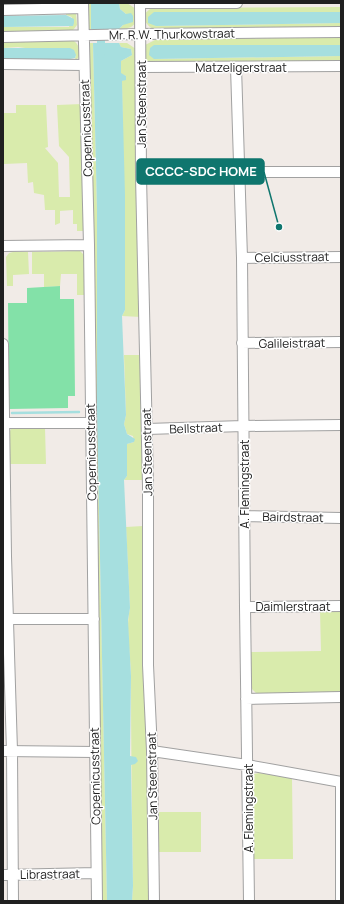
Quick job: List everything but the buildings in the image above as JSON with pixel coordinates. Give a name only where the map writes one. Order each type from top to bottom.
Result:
[{"type":"street","points":[[140,3],[237,3]]},
{"type":"street","name":"Jan Steenstraat","points":[[140,3],[141,176],[147,429],[148,665],[152,751],[154,901]]},
{"type":"street","points":[[3,10],[83,5]]},
{"type":"street","name":"Copernicusstraat","points":[[83,5],[86,36],[84,65],[89,245],[97,901]]},
{"type":"street","name":"Mr. R.W. Thurkowstraat","points":[[3,36],[341,32]]},
{"type":"street","points":[[3,64],[84,65]]},
{"type":"street","name":"Matzeligerstraat","points":[[141,67],[341,66]]},
{"type":"street","name":"A. Flemingstraat","points":[[236,67],[242,258],[249,901]]},
{"type":"street","points":[[141,176],[239,172],[341,172]]},
{"type":"street","points":[[3,246],[89,245]]},
{"type":"street","name":"Celciusstraat","points":[[242,258],[341,257]]},
{"type":"street","name":"Galileistraat","points":[[242,343],[341,342]]},
{"type":"street","points":[[3,344],[8,875],[14,901]]},
{"type":"street","points":[[4,422],[91,423]]},
{"type":"street","name":"Bellstraat","points":[[147,429],[341,425]]},
{"type":"street","name":"Bairdstraat","points":[[244,516],[341,518]]},
{"type":"street","name":"Daimlerstraat","points":[[245,607],[341,606]]},
{"type":"street","points":[[6,620],[94,620]]},
{"type":"street","points":[[246,699],[341,697]]},
{"type":"street","points":[[8,751],[95,752]]},
{"type":"street","points":[[152,751],[247,765],[341,782],[341,901]]},
{"type":"street","name":"Librastraat","points":[[8,875],[96,873]]},
{"type":"green space","points":[[87,3],[91,3],[91,29],[87,29]]},
{"type":"green space","points":[[119,3],[127,3],[136,9],[136,19],[134,25],[129,28],[119,29],[123,25],[126,14],[120,9]]},
{"type":"green space","points":[[341,7],[341,12],[264,12],[156,26],[341,23],[341,28],[156,30],[148,26],[145,19],[146,13],[153,8]]},
{"type":"green space","points":[[73,12],[76,14],[77,25],[70,32],[3,33],[3,27],[69,27],[72,17],[66,15],[66,13]]},
{"type":"green space","points":[[341,37],[341,45],[154,45],[154,59],[341,56],[341,62],[152,64],[145,58],[144,54],[145,45],[155,40]]},
{"type":"green space","points":[[70,39],[77,44],[79,48],[80,56],[76,60],[76,55],[18,47],[3,48],[3,41]]},
{"type":"green space","points":[[88,43],[93,43],[97,210],[97,411],[107,901],[102,901]]},
{"type":"green space","points":[[119,43],[127,43],[136,49],[141,317],[122,316],[125,310],[122,81],[126,79],[126,76],[121,74],[121,61],[132,55],[131,49],[121,47]]},
{"type":"green space","points":[[82,104],[86,231],[77,231],[77,224],[73,224],[73,210],[60,211],[60,223],[55,225],[55,210],[45,210],[44,195],[34,193],[33,182],[28,183],[27,163],[4,164],[4,113],[16,113],[16,105],[46,105],[48,147],[45,148],[58,163],[59,197],[70,197],[69,157],[59,146],[57,105]]},
{"type":"green space","points":[[80,251],[84,255],[85,295],[77,295],[77,274],[61,274],[60,286],[44,287],[44,274],[32,274],[32,252]]},
{"type":"green space","points":[[28,252],[29,274],[13,275],[13,286],[7,286],[6,257],[9,253]]},
{"type":"green space","points":[[60,286],[60,299],[74,299],[75,396],[68,396],[68,408],[9,409],[8,303],[27,303],[27,288]]},
{"type":"green space","points":[[124,355],[142,355],[144,480],[124,480],[127,476],[127,444],[134,442],[133,436],[127,434],[124,424],[126,415]]},
{"type":"green space","points":[[45,428],[46,464],[9,464],[9,433],[11,429]]},
{"type":"green space","points":[[143,526],[149,901],[132,901],[131,669],[128,634],[130,608],[126,527]]},
{"type":"green space","points":[[320,610],[341,610],[341,693],[258,695],[251,688],[250,652],[321,651]]},
{"type":"green space","points":[[259,773],[292,778],[293,859],[252,859],[252,778],[254,774]]},
{"type":"green space","points":[[159,812],[201,812],[201,852],[159,852]]},
{"type":"water","points":[[91,3],[119,3],[120,9],[126,14],[131,13],[133,16],[133,22],[123,25],[119,29],[91,29]]},
{"type":"water","points":[[154,12],[341,12],[341,23],[156,26],[148,23],[148,17]]},
{"type":"water","points":[[66,15],[74,19],[73,26],[3,27],[3,16]]},
{"type":"water","points":[[93,43],[119,43],[121,47],[131,49],[132,55],[121,61],[121,73],[126,76],[126,80],[122,81],[125,195],[125,310],[122,316],[126,415],[124,424],[127,434],[135,439],[134,442],[127,444],[127,476],[124,480],[130,608],[128,620],[131,676],[130,756],[136,757],[138,761],[131,765],[132,901],[107,901],[97,411],[97,210]]},
{"type":"water","points":[[154,45],[341,45],[341,56],[154,59],[149,55],[150,48]]},
{"type":"water","points":[[3,48],[70,48],[74,50],[76,55],[75,58],[70,59],[3,60]]},
{"type":"waterway","points":[[101,3],[101,54]]},
{"type":"waterway","points":[[12,413],[79,412]]},
{"type":"place","name":"CCCC-SDC HOME","points":[[279,227]]}]
